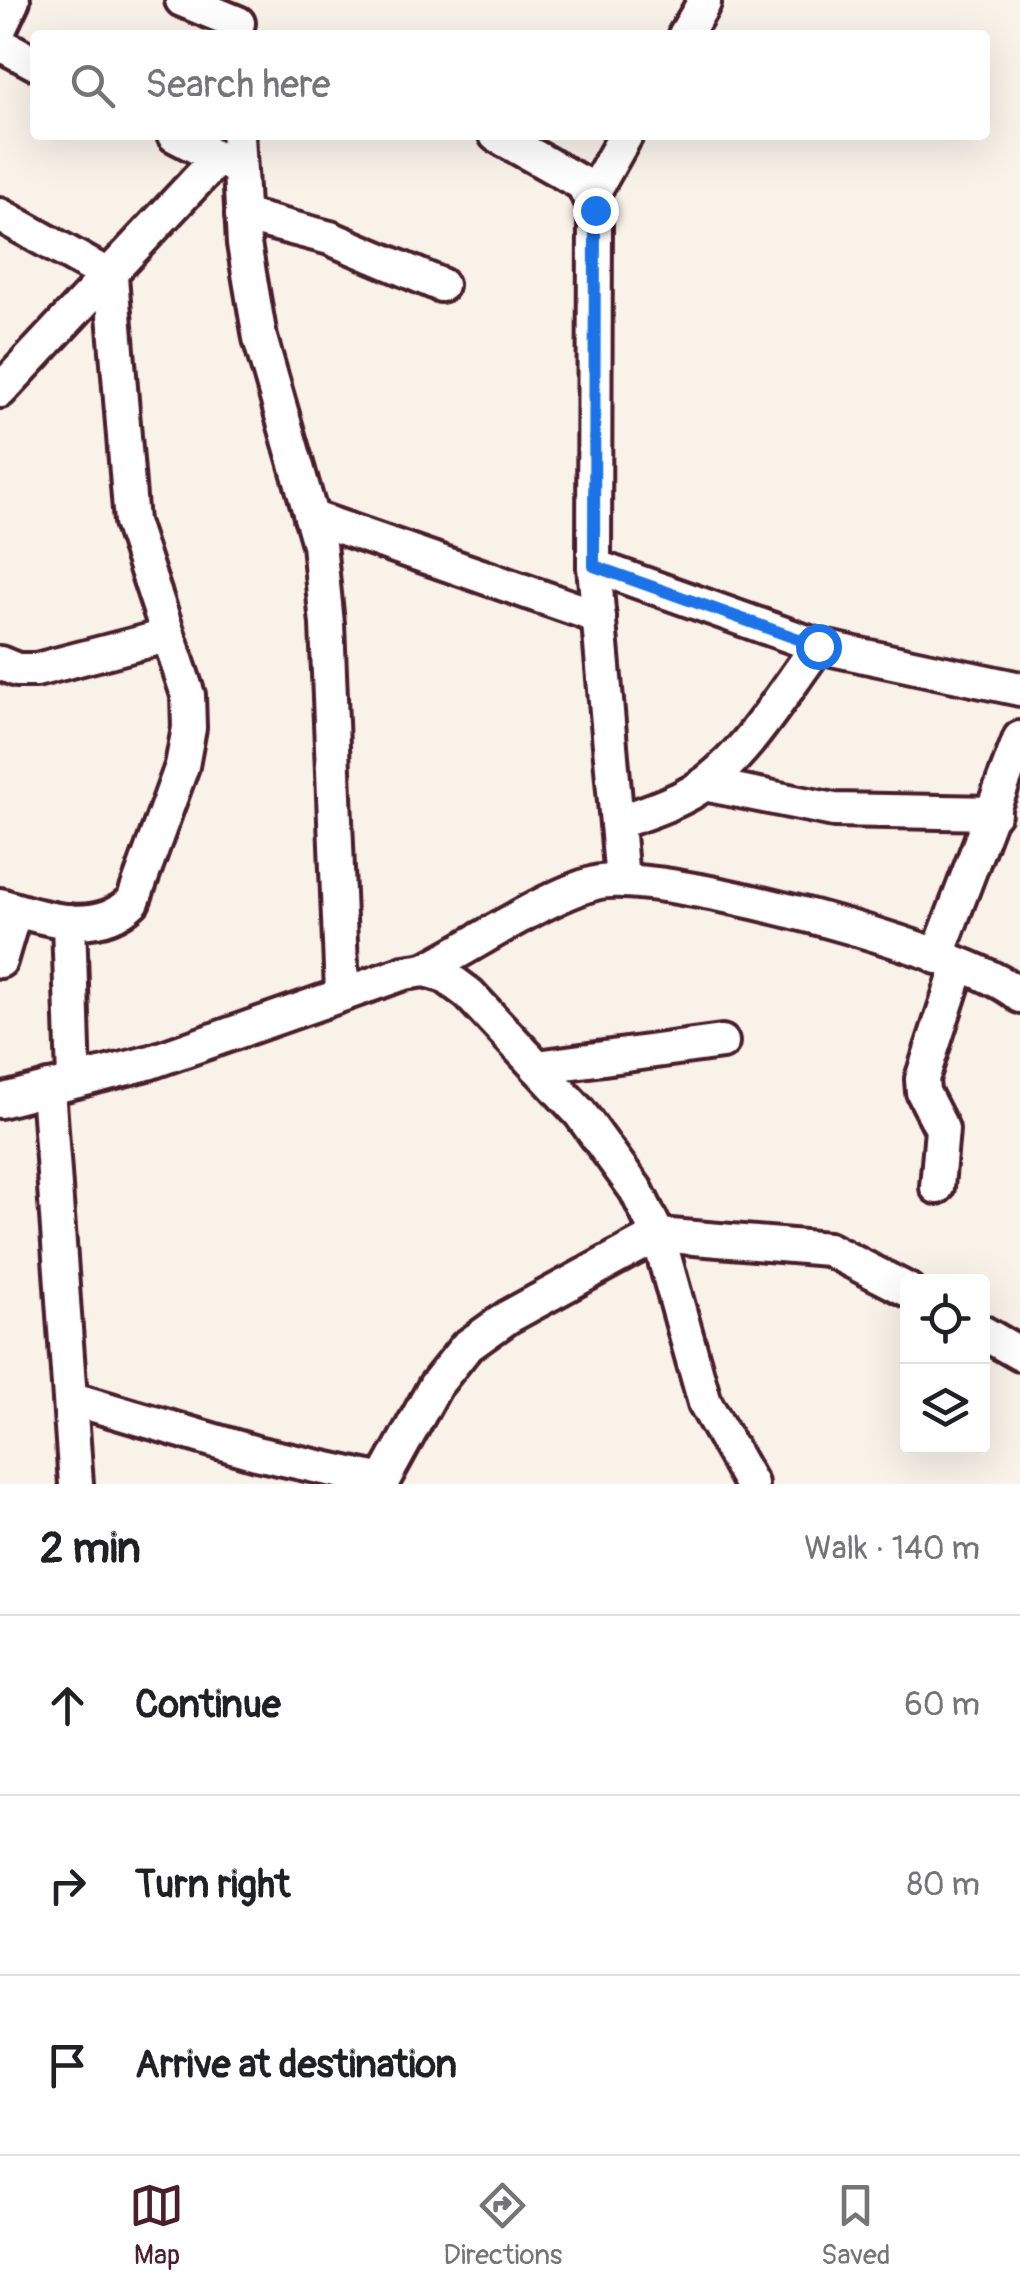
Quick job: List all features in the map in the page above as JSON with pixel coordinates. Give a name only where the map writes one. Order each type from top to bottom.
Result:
[{"type":"street","points":[[0,28],[13,0]]},
{"type":"street","points":[[182,0],[238,20]]},
{"type":"street","points":[[688,30],[704,2]]},
{"type":"street","points":[[0,44],[30,59]]},
{"type":"street","points":[[189,140],[232,154]]},
{"type":"street","points":[[505,140],[583,184],[592,195]]},
{"type":"street","points":[[622,880],[594,566],[598,360],[592,195],[623,140]]},
{"type":"street","points":[[232,154],[260,338],[319,544],[327,624],[342,992]]},
{"type":"street","points":[[0,390],[232,154]]},
{"type":"street","points":[[0,215],[111,277]]},
{"type":"street","points":[[242,215],[330,238],[441,285]]},
{"type":"street","points":[[0,961],[8,908],[97,923],[119,915],[132,902],[182,766],[189,728],[188,696],[131,522],[111,277]]},
{"type":"street","points":[[311,518],[599,616]]},
{"type":"street","points":[[594,566],[818,646],[1020,689]]},
{"type":"street","points":[[0,663],[16,670],[36,670],[167,636]]},
{"type":"street","points":[[617,823],[684,797],[704,784],[735,754],[818,646]]},
{"type":"street","points":[[937,1187],[942,1130],[923,1092],[922,1078],[948,961],[994,813],[1018,754]]},
{"type":"street","points":[[704,784],[834,810],[994,813]]},
{"type":"street","points":[[0,1101],[151,1062],[342,992],[425,970],[575,891],[622,880],[686,888],[862,928],[1017,991]]},
{"type":"street","points":[[69,920],[61,1085],[76,1484]]},
{"type":"street","points":[[425,970],[445,976],[469,994],[580,1113],[636,1190],[658,1235],[692,1368],[726,1445],[751,1484]]},
{"type":"street","points":[[537,1067],[722,1042]]},
{"type":"street","points":[[73,1400],[256,1453],[382,1482],[435,1386],[466,1347],[508,1317],[658,1235],[828,1249],[900,1286]]},
{"type":"street","points":[[990,1337],[1020,1354]]},
{"type":"route","points":[[595,210],[598,360],[594,566],[818,646]]}]
